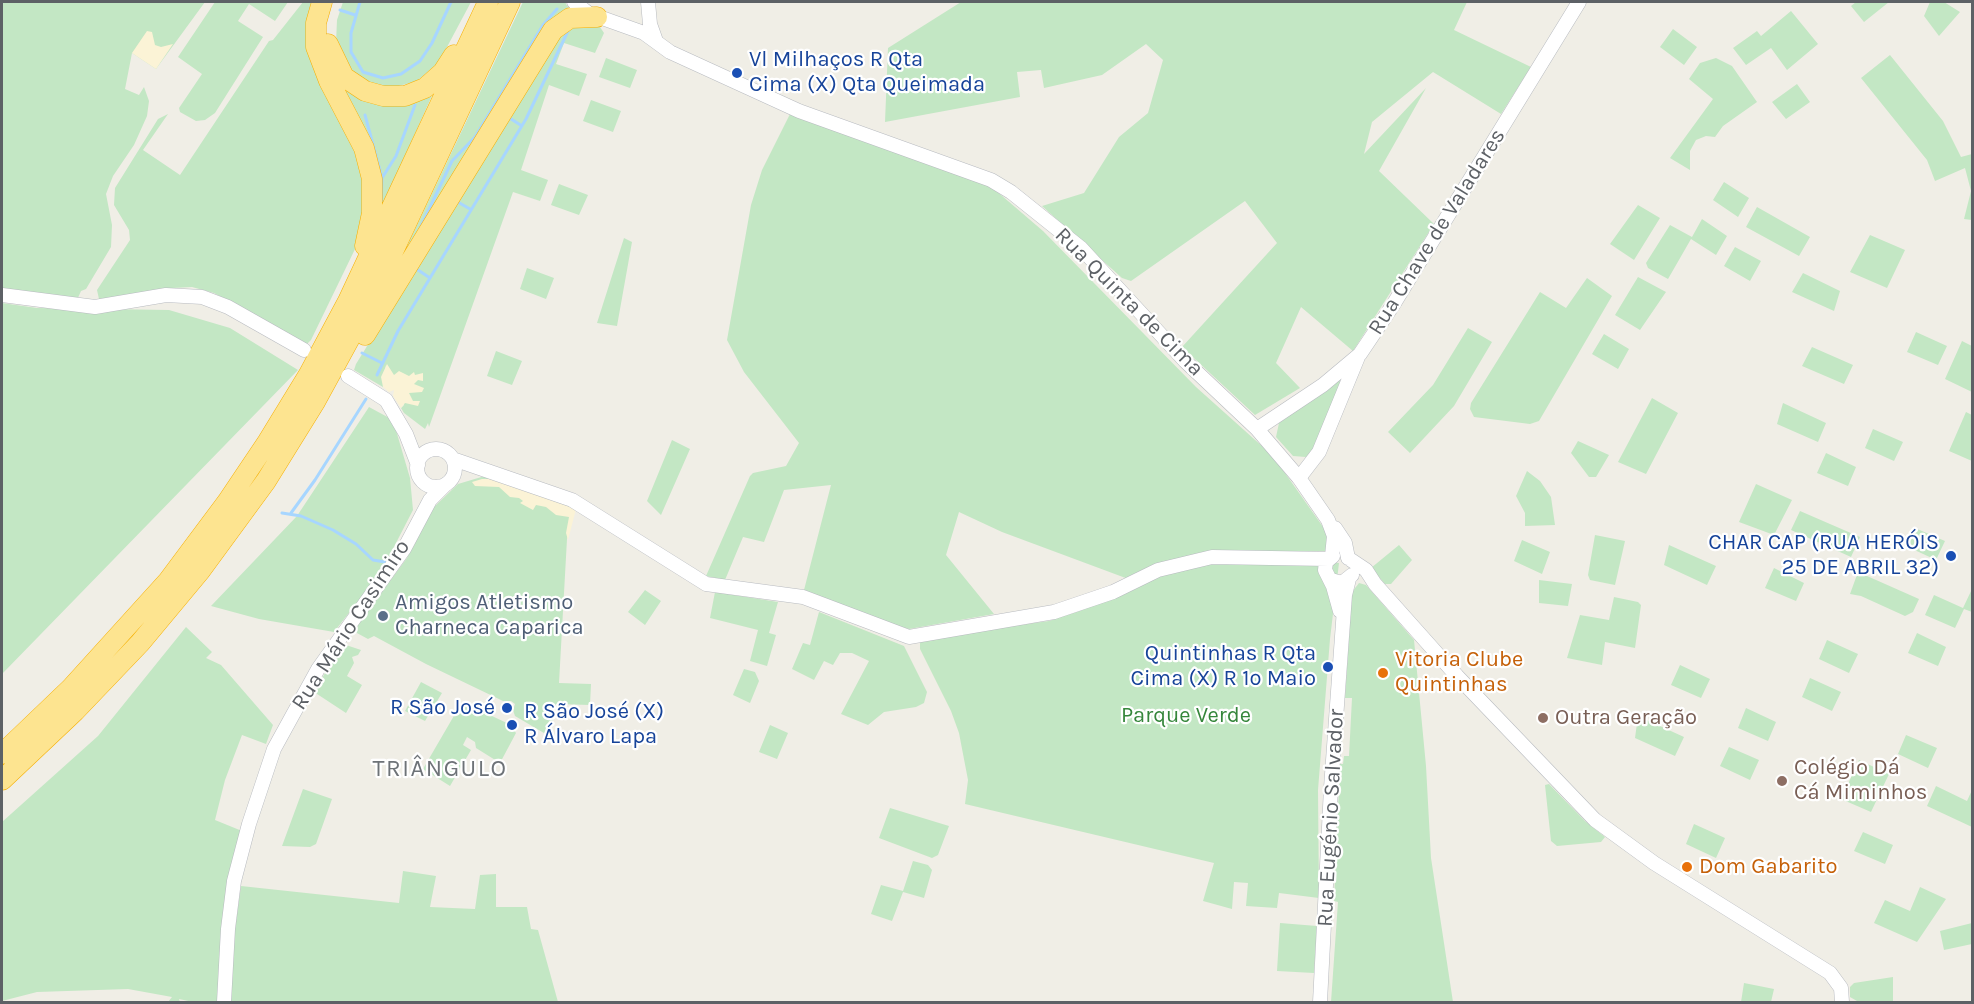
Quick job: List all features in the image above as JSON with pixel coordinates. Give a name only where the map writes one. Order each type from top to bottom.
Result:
[{"type":"highway","points":[[322,2],[316,23],[316,47],[329,81],[364,148],[372,179],[372,202],[365,247],[329,338]]},
{"type":"highway","points":[[334,2],[327,32],[328,44],[337,67],[344,77],[365,91],[394,97],[425,88],[443,72],[481,2]]},
{"type":"highway","points":[[2,754],[71,688],[168,581],[241,482],[290,406],[329,338],[488,2]]},
{"type":"highway","points":[[2,780],[75,711],[140,643],[200,572],[266,481],[315,402],[363,315],[510,2]]},
{"type":"highway","points":[[266,481],[283,462],[319,410],[553,30],[570,18],[597,17]]},
{"type":"street","name":"Rua Quinta de Cima","points":[[574,2],[581,9],[597,17],[636,30],[657,41],[670,52],[799,111],[1002,186],[1081,248],[1185,361],[1257,429],[1299,478],[1342,537],[1349,559],[1362,567],[1457,676],[1595,820],[1654,863],[1830,973],[1841,988],[1842,1002]]},
{"type":"street","name":"Rua Chave de Valadares","points":[[1257,429],[1323,385],[1360,354],[1393,305],[1579,2]]},
{"type":"street","points":[[620,25],[633,24],[639,20],[647,4]]},
{"type":"street","points":[[647,4],[657,41]]},
{"type":"street","points":[[2,295],[95,306],[166,295],[202,297],[228,307],[303,350]]},
{"type":"street","points":[[1299,478],[1319,452],[1360,354]]},
{"type":"street","name":"Rua Mário Casimiro","points":[[348,376],[381,395],[400,423],[418,440],[441,450]]},
{"type":"street","name":"Rua Mário Casimiro","points":[[400,423],[418,470],[420,497],[415,525]]},
{"type":"street","points":[[499,473],[475,473],[430,486],[418,470],[429,451],[441,450],[453,459],[499,473],[572,500],[706,584],[803,597],[909,637],[1054,612],[1084,604],[1158,570],[1212,557],[1275,558],[1340,555],[1349,559],[1353,568],[1350,577],[1338,583],[1304,566],[1275,558]]},
{"type":"street","points":[[449,482],[455,467],[453,459]]},
{"type":"street","name":"Rua Mário Casimiro","points":[[224,1002],[231,896],[265,770],[286,724],[318,669],[404,549],[430,500],[449,482]]},
{"type":"street","name":"Rua Quinta de Cima","points":[[1328,520],[1334,536],[1331,557]]},
{"type":"street","points":[[1329,579],[1325,570],[1331,557]]},
{"type":"street","name":"Rua Quinta de Cima","points":[[1350,577],[1366,577],[1375,584]]},
{"type":"street","name":"Rua Eugénio Salvador","points":[[1320,1002],[1342,634],[1346,590],[1350,577]]},
{"type":"street","name":"Rua Eugénio Salvador","points":[[1329,579],[1338,601],[1342,634]]},
{"type":"green space","points":[[2,2],[205,2],[156,69],[132,53],[125,89],[139,95],[144,87],[149,101],[147,116],[134,145],[113,176],[106,194],[112,225],[111,247],[77,300],[2,289]]},
{"type":"green space","points":[[215,2],[288,2],[275,21],[249,4],[238,21],[263,37],[215,113],[205,120],[196,121],[180,112],[179,108],[202,74],[178,57]]},
{"type":"green space","points":[[303,2],[314,2],[348,131],[361,165],[365,201],[356,247],[311,340],[307,344],[214,293],[192,287],[173,288],[131,297],[99,299],[97,290],[130,240],[129,230],[114,205],[115,188],[158,119],[168,114],[143,150],[180,175],[269,41],[273,40]]},
{"type":"green space","points":[[343,2],[471,2],[439,62],[417,81],[395,87],[374,85],[354,74],[336,43],[337,20]]},
{"type":"green space","points":[[523,2],[565,2],[569,9],[391,280]]},
{"type":"green space","points":[[961,2],[1467,2],[1454,30],[1531,67],[1501,114],[1433,72],[1372,122],[1364,154],[1426,88],[1379,171],[1434,224],[1353,351],[1301,307],[1276,363],[1300,388],[1255,415],[1182,347],[1277,243],[1245,201],[1131,281],[1122,278],[1042,206],[1084,193],[1119,137],[1148,113],[1163,60],[1146,44],[1102,75],[1044,88],[1041,70],[1017,72],[1020,97],[885,122],[888,48]]},
{"type":"green space","points":[[1856,2],[1889,2],[1864,22],[1851,6]]},
{"type":"green space","points":[[1930,2],[1944,2],[1960,12],[1939,36],[1924,16]]},
{"type":"green space","points":[[1791,11],[1818,44],[1787,70],[1771,48],[1746,65],[1733,48],[1757,31],[1761,36]]},
{"type":"green space","points":[[588,22],[600,27],[604,33],[595,53],[564,43],[556,64],[587,74],[579,96],[549,85],[521,170],[548,180],[540,201],[513,192],[429,427],[428,423],[425,429],[404,413],[401,408],[404,405],[386,365],[383,387],[354,370],[356,364],[563,28]]},
{"type":"green space","points":[[1673,29],[1697,47],[1684,65],[1660,47]]},
{"type":"green space","points":[[1890,55],[1943,121],[1961,157],[1972,154],[1972,220],[1964,219],[1971,191],[1965,168],[1935,181],[1927,160],[1861,78]]},
{"type":"green space","points":[[606,58],[637,70],[630,88],[599,77]]},
{"type":"green space","points":[[1716,58],[1732,66],[1757,102],[1723,126],[1715,137],[1706,136],[1696,140],[1690,151],[1690,170],[1670,158],[1713,99],[1689,79],[1700,63]]},
{"type":"green space","points":[[334,75],[348,90],[435,89],[378,216]]},
{"type":"green space","points":[[1797,84],[1810,102],[1786,119],[1772,102]]},
{"type":"green space","points":[[591,100],[621,111],[613,132],[583,121]]},
{"type":"green space","points":[[790,114],[987,183],[1043,231],[1196,387],[1273,456],[1328,534],[1326,551],[1210,553],[1131,580],[1002,532],[959,512],[946,555],[994,614],[909,629],[887,623],[804,590],[831,485],[784,490],[764,542],[743,537],[725,580],[706,576],[750,476],[753,473],[786,466],[799,443],[744,372],[727,340],[751,205],[762,170]]},
{"type":"green space","points":[[1724,182],[1749,198],[1738,217],[1713,200]]},
{"type":"green space","points":[[559,184],[588,195],[579,215],[551,205]]},
{"type":"green space","points":[[1638,205],[1660,218],[1634,260],[1610,244]]},
{"type":"green space","points":[[1757,207],[1810,237],[1799,256],[1746,227]]},
{"type":"green space","points":[[1702,219],[1727,236],[1716,255],[1691,239],[1668,279],[1648,268],[1646,263],[1670,225],[1692,237]]},
{"type":"green space","points":[[1870,235],[1905,250],[1887,288],[1850,272]]},
{"type":"green space","points":[[624,238],[632,242],[617,326],[597,323]]},
{"type":"green space","points":[[1735,247],[1761,261],[1750,281],[1724,266]]},
{"type":"green space","points":[[527,268],[554,278],[546,299],[520,289]]},
{"type":"green space","points":[[1803,273],[1840,291],[1834,311],[1792,292]]},
{"type":"green space","points":[[1638,277],[1666,292],[1640,330],[1615,315]]},
{"type":"green space","points":[[1587,278],[1612,296],[1539,421],[1530,424],[1474,417],[1470,409],[1471,403],[1540,292],[1566,308]]},
{"type":"green space","points":[[2,303],[37,308],[169,310],[230,328],[298,370],[2,674]]},
{"type":"green space","points":[[1468,328],[1492,342],[1454,406],[1410,453],[1388,432],[1433,385]]},
{"type":"green space","points":[[1916,332],[1947,346],[1938,365],[1907,352]]},
{"type":"green space","points":[[1604,334],[1629,349],[1618,369],[1592,354]]},
{"type":"green space","points":[[1962,341],[1972,346],[1972,392],[1945,379]]},
{"type":"green space","points":[[1812,347],[1853,365],[1844,384],[1802,366]]},
{"type":"green space","points":[[496,351],[522,361],[512,385],[487,376]]},
{"type":"green space","points":[[1339,380],[1341,382],[1314,449],[1306,457],[1293,456],[1276,437],[1279,423]]},
{"type":"green space","points":[[1652,398],[1678,413],[1646,474],[1618,462]]},
{"type":"green space","points":[[1783,403],[1826,423],[1818,442],[1777,424]]},
{"type":"green space","points":[[369,407],[393,420],[410,478],[413,510],[381,572],[334,632],[259,619],[211,606],[297,516]]},
{"type":"green space","points":[[1966,412],[1972,415],[1972,461],[1949,451]]},
{"type":"green space","points":[[1873,429],[1903,442],[1894,461],[1865,448]]},
{"type":"green space","points":[[672,440],[690,449],[661,515],[647,501]]},
{"type":"green space","points":[[1578,441],[1609,455],[1596,477],[1589,477],[1571,453]]},
{"type":"green space","points":[[1826,453],[1856,467],[1848,486],[1817,473]]},
{"type":"green space","points":[[1527,471],[1540,481],[1551,497],[1555,525],[1525,526],[1525,513],[1516,496]]},
{"type":"green space","points":[[488,475],[575,507],[567,539],[559,683],[591,684],[590,705],[556,704],[549,736],[515,716],[513,710],[515,704],[511,701],[503,701],[374,636],[368,639],[355,632],[357,625],[407,558],[433,508],[458,484]]},
{"type":"green space","points":[[1756,484],[1792,500],[1774,535],[1739,522]]},
{"type":"green space","points":[[1800,511],[1860,537],[1851,557],[1791,530]]},
{"type":"green space","points":[[1915,528],[1945,541],[1936,560],[1906,546]]},
{"type":"green space","points":[[1595,535],[1625,541],[1615,585],[1590,580],[1588,575]]},
{"type":"green space","points":[[1522,540],[1550,552],[1542,574],[1514,561]]},
{"type":"green space","points":[[1399,545],[1412,560],[1391,584],[1385,584],[1371,568]]},
{"type":"green space","points":[[1669,545],[1716,566],[1707,585],[1664,565]]},
{"type":"green space","name":"Parque Verde","points":[[1215,560],[1339,563],[1330,639],[1318,790],[1319,898],[1279,893],[1277,908],[1246,906],[1248,883],[1234,882],[1232,909],[1203,901],[1214,863],[965,804],[968,780],[959,733],[951,711],[920,649],[920,642],[929,637],[1049,621],[1079,611],[1158,574]]},
{"type":"green space","points":[[1774,568],[1804,583],[1796,601],[1765,588]]},
{"type":"green space","points":[[1858,572],[1919,599],[1913,612],[1905,616],[1861,596],[1850,594]]},
{"type":"green space","points":[[1539,580],[1572,584],[1568,606],[1539,603]]},
{"type":"green space","points":[[1359,583],[1366,585],[1414,640],[1426,766],[1431,858],[1453,1002],[1331,1002],[1338,902],[1334,901],[1340,764],[1343,764],[1344,756],[1349,756],[1352,698],[1345,698],[1352,592]]},
{"type":"green space","points":[[1972,589],[1972,612],[1964,609],[1955,628],[1925,615],[1934,595],[1963,608]]},
{"type":"green space","points":[[645,590],[661,601],[645,625],[628,612]]},
{"type":"green space","points":[[715,592],[778,602],[769,633],[776,635],[767,666],[750,661],[758,630],[710,618]]},
{"type":"green space","points":[[1614,597],[1638,602],[1641,605],[1635,648],[1605,642],[1602,665],[1567,658],[1580,615],[1609,620]]},
{"type":"green space","points":[[819,612],[904,646],[927,692],[924,703],[916,707],[884,712],[868,725],[841,714],[869,661],[852,653],[840,653],[833,665],[824,661],[814,680],[792,669],[803,643],[810,645]]},
{"type":"green space","points":[[186,627],[212,652],[206,658],[221,665],[273,725],[266,744],[242,735],[225,780],[215,820],[242,831],[219,1002],[193,1002],[179,999],[180,1002],[168,1002],[172,997],[128,989],[37,992],[2,1001],[2,822],[98,736]]},
{"type":"green space","points":[[1917,633],[1946,647],[1938,666],[1908,653]]},
{"type":"green space","points":[[1827,640],[1858,654],[1849,673],[1819,659]]},
{"type":"green space","points":[[346,645],[361,650],[358,655],[352,657],[354,663],[347,676],[362,685],[346,713],[314,692],[339,649]]},
{"type":"green space","points":[[1680,665],[1710,679],[1701,698],[1671,685]]},
{"type":"green space","points":[[744,669],[755,672],[759,681],[750,703],[733,695]]},
{"type":"green space","points":[[1810,678],[1841,692],[1832,711],[1802,697]]},
{"type":"green space","points":[[421,682],[442,693],[425,721],[405,711]]},
{"type":"green space","points":[[462,702],[509,724],[516,733],[500,763],[476,748],[475,742],[467,737],[463,745],[471,750],[450,786],[423,769]]},
{"type":"green space","points":[[1746,708],[1776,722],[1768,741],[1738,728]]},
{"type":"green space","points":[[1638,716],[1684,737],[1675,756],[1635,738]]},
{"type":"green space","points":[[770,725],[788,733],[777,759],[759,752]]},
{"type":"green space","points":[[1906,735],[1937,748],[1928,768],[1898,754]]},
{"type":"green space","points":[[1729,747],[1759,760],[1750,780],[1720,766]]},
{"type":"green space","points":[[1859,760],[1889,774],[1871,812],[1841,799]]},
{"type":"green space","points":[[1549,784],[1585,821],[1605,837],[1601,842],[1557,846],[1551,841],[1545,785]]},
{"type":"green space","points":[[1936,786],[1967,801],[1972,790],[1972,827],[1927,806]]},
{"type":"green space","points":[[303,789],[332,799],[316,844],[310,847],[282,846]]},
{"type":"green space","points":[[890,808],[949,826],[938,855],[932,858],[879,838]]},
{"type":"green space","points":[[1694,824],[1725,838],[1716,858],[1686,844]]},
{"type":"green space","points":[[1863,832],[1893,845],[1885,864],[1854,851]]},
{"type":"green space","points":[[913,861],[928,865],[932,870],[924,898],[903,892],[892,921],[871,914],[881,885],[903,891]]},
{"type":"green space","points":[[403,871],[436,876],[430,907],[475,909],[480,875],[496,874],[496,907],[527,907],[531,929],[538,930],[558,1002],[230,1002],[231,957],[241,886],[399,903]]},
{"type":"green space","points":[[1920,887],[1946,899],[1917,942],[1874,923],[1885,900],[1910,911]]},
{"type":"green space","points":[[1280,923],[1317,926],[1314,973],[1277,971]]},
{"type":"green space","points":[[1972,923],[1972,944],[1944,950],[1940,931]]},
{"type":"green space","points":[[1893,977],[1893,1002],[1857,1001],[1850,997],[1850,987],[1854,983]]},
{"type":"green space","points":[[1744,983],[1774,989],[1771,1002],[1741,1002]]},
{"type":"sand","points":[[147,31],[152,32],[155,45],[161,47],[173,44],[156,69],[132,53]]},
{"type":"sand","points":[[387,364],[394,375],[399,371],[409,376],[414,372],[415,375],[423,373],[423,381],[418,380],[414,384],[424,388],[422,392],[409,393],[413,401],[420,401],[418,406],[405,403],[401,408],[393,396],[394,390],[389,392],[383,387],[381,377]]},
{"type":"sand","points":[[493,479],[576,509],[568,540],[566,533],[569,517],[556,515],[546,507],[536,505],[533,510],[520,503],[523,501],[519,498],[510,497],[499,487],[475,486],[472,482]]},
{"type":"waterway","points":[[360,2],[351,33],[351,52],[363,72],[383,78],[401,74],[420,61],[432,43],[451,2]]},
{"type":"waterway","points":[[421,226],[452,161],[475,137],[543,25],[557,9]]},
{"type":"waterway","points":[[340,10],[355,15]]},
{"type":"waterway","points":[[377,375],[398,331],[526,119],[568,31]]},
{"type":"waterway","points":[[382,178],[396,156],[415,105]]},
{"type":"waterway","points":[[365,115],[382,178],[381,203]]},
{"type":"waterway","points":[[508,117],[522,126]]},
{"type":"waterway","points":[[456,201],[470,209]]},
{"type":"waterway","points":[[415,268],[430,278]]},
{"type":"waterway","points":[[362,353],[382,363]]},
{"type":"waterway","points":[[291,513],[315,480],[366,399]]},
{"type":"waterway","points":[[282,513],[301,516],[333,530],[356,544],[373,560],[385,562]]},
{"type":"place","name":"Vl Milhaços R Qta Cima (X) Qta Queimada","points":[[737,73]]},
{"type":"place","name":"CHAR CAP (RUA HERÓIS 25 DE ABRIL 32)","points":[[1951,556]]},
{"type":"place","name":"Amigos Atletismo Charneca Caparica","points":[[383,616]]},
{"type":"place","name":"Quintinhas R Qta Cima (X) R 1º Maio","points":[[1328,667]]},
{"type":"place","name":"Vitoria Clube Quintinhas","points":[[1383,673]]},
{"type":"place","name":"R São José","points":[[507,708]]},
{"type":"place","name":"Outra Geração","points":[[1543,718]]},
{"type":"place","name":"R São José (X) R Álvaro Lapa","points":[[512,725]]},
{"type":"place","name":"Colégio Dá Cá Miminhos","points":[[1782,781]]},
{"type":"place","name":"Dom Gabarito","points":[[1687,867]]},
{"type":"district","name":"TRIÂNGULO","points":[[440,769]]}]
